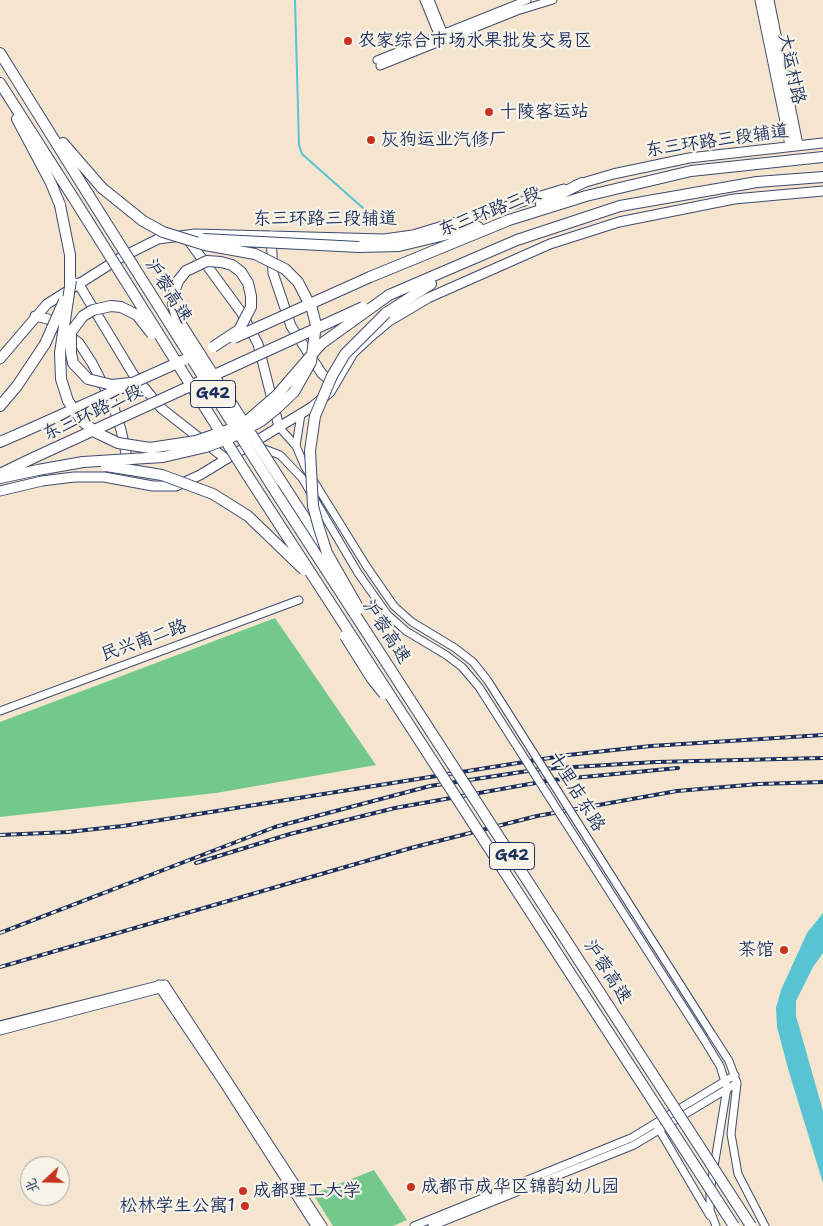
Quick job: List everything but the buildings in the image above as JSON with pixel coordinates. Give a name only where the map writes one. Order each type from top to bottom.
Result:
[{"type":"highway","name":"沪蓉高速","points":[[0,53],[44,120],[88,194],[261,470],[751,1226]]},
{"type":"highway","name":"沪蓉高速","points":[[0,84],[246,472],[414,728],[734,1226]]},
{"type":"highway","points":[[0,84],[51,182],[60,204],[74,282],[60,353],[61,379],[68,401],[82,421],[97,433],[118,443],[150,448],[196,441],[231,429],[248,420],[276,395],[321,344],[389,295]]},
{"type":"highway","points":[[0,478],[83,462],[163,457],[206,447],[230,438],[261,421],[294,392],[311,362],[316,326],[312,309],[298,282],[285,269],[255,254],[205,245],[143,221],[102,188],[44,120]]},
{"type":"highway","name":"东三环路三段","points":[[186,359],[370,277],[508,220],[586,196],[691,171],[823,157]]},
{"type":"highway","name":"东三环路三段","points":[[200,382],[389,295],[517,240],[620,206],[748,184],[823,177]]},
{"type":"highway","points":[[183,236],[359,247],[399,246],[508,220],[582,183]]},
{"type":"highway","points":[[327,553],[312,498],[310,451],[315,416],[332,376],[345,354],[386,313],[424,287],[476,263],[517,240]]},
{"type":"highway","points":[[213,347],[239,330],[252,307],[248,283],[241,272],[227,263],[207,261],[186,271],[178,281],[174,292],[173,304],[178,318],[327,553],[380,653]]},
{"type":"highway","points":[[0,406],[17,386],[45,344],[74,282]]},
{"type":"highway","points":[[130,384],[112,385],[88,379],[74,363],[70,343],[71,332],[83,316],[93,310],[102,307],[121,307],[137,315],[146,324],[372,679],[414,728]]},
{"type":"highway","name":"东三环路二段","points":[[0,442],[186,359]]},
{"type":"highway","name":"东三环路二段","points":[[0,474],[200,382]]},
{"type":"highway","points":[[83,462],[162,475],[213,494],[248,516],[303,568]]},
{"type":"main road","name":"大运村路","points":[[760,0],[794,146]]},
{"type":"main road","name":"大运村路","points":[[769,0],[794,146]]},
{"type":"main road","name":"东三环路三段辅道","points":[[0,359],[35,316],[74,282],[158,239],[183,236],[270,236],[384,239],[414,235],[613,174],[688,158],[823,144]]},
{"type":"main road","points":[[0,491],[42,481],[74,477],[104,477],[153,486],[176,486],[200,475],[301,414],[330,392],[353,354],[389,321],[428,298],[550,244],[619,222],[734,199],[823,191]]},
{"type":"main road","points":[[183,236],[241,312],[258,344],[279,428]]},
{"type":"main road","points":[[270,236],[272,273],[291,326],[322,374],[335,384]]},
{"type":"main road","points":[[74,282],[138,381],[161,408],[226,459]]},
{"type":"main road","points":[[35,316],[48,319],[79,344],[108,394],[121,430],[126,453],[121,480]]},
{"type":"street","points":[[424,0],[444,38]]},
{"type":"street","points":[[430,0],[444,38]]},
{"type":"street","points":[[444,38],[527,0]]},
{"type":"street","points":[[379,63],[517,11],[553,0]]},
{"type":"street","points":[[296,446],[301,414]]},
{"type":"street","points":[[279,428],[296,446]]},
{"type":"street","name":"十里店东路","points":[[252,444],[280,455],[302,478],[358,573],[387,614],[406,631],[462,667],[479,687],[703,1038],[727,1085]]},
{"type":"street","name":"十里店东路","points":[[296,446],[305,467],[367,567],[394,606],[412,622],[455,648],[473,662],[488,681],[711,1033],[736,1079]]},
{"type":"street","name":"民兴南二路","points":[[0,711],[299,600]]},
{"type":"street","points":[[0,1025],[161,986]]},
{"type":"street","points":[[0,1031],[161,986]]},
{"type":"street","points":[[161,986],[315,1226]]},
{"type":"street","points":[[161,986],[323,1226]]},
{"type":"street","points":[[414,1226],[632,1138],[658,1126],[736,1079]]},
{"type":"street","points":[[736,1079],[731,1134],[732,1155],[744,1187],[765,1226]]},
{"type":"street","points":[[716,1225],[710,1210],[710,1191],[727,1085]]},
{"type":"street","points":[[658,1126],[716,1225]]},
{"type":"street","points":[[432,1226],[634,1145],[658,1126]]},
{"type":"green space","points":[[275,618],[376,765],[216,793],[0,817],[0,722]]},
{"type":"green space","points":[[374,1170],[407,1220],[393,1226],[333,1226],[313,1194]]},
{"type":"water","points":[[823,913],[823,953],[813,967],[796,1001],[796,1016],[823,1111],[823,1183],[789,1072],[777,1027],[776,1008],[781,990],[807,933]]},
{"type":"waterway","points":[[295,0],[299,145],[302,154],[363,208]]},
{"type":"railway","points":[[0,835],[68,832],[123,826],[568,755],[651,746],[823,735]]},
{"type":"railway","points":[[0,933],[275,827],[430,786],[541,769],[656,762],[823,758]]},
{"type":"railway","points":[[196,863],[290,834],[395,808],[552,780],[678,768]]},
{"type":"railway","points":[[0,967],[411,848],[537,816],[677,791],[759,784],[823,782]]},
{"type":"place","name":"农家综合市场水果批发交易区","points":[[348,41]]},
{"type":"place","name":"十陵客运站","points":[[489,112]]},
{"type":"place","name":"灰狗运业汽修厂","points":[[371,140]]},
{"type":"place","name":"茶馆","points":[[784,950]]},
{"type":"place","name":"成都市成华区锦韵幼儿园","points":[[411,1187]]},
{"type":"place","name":"成都理工大学","points":[[243,1191]]},
{"type":"place","name":"松林学生公寓1","points":[[245,1206]]}]
